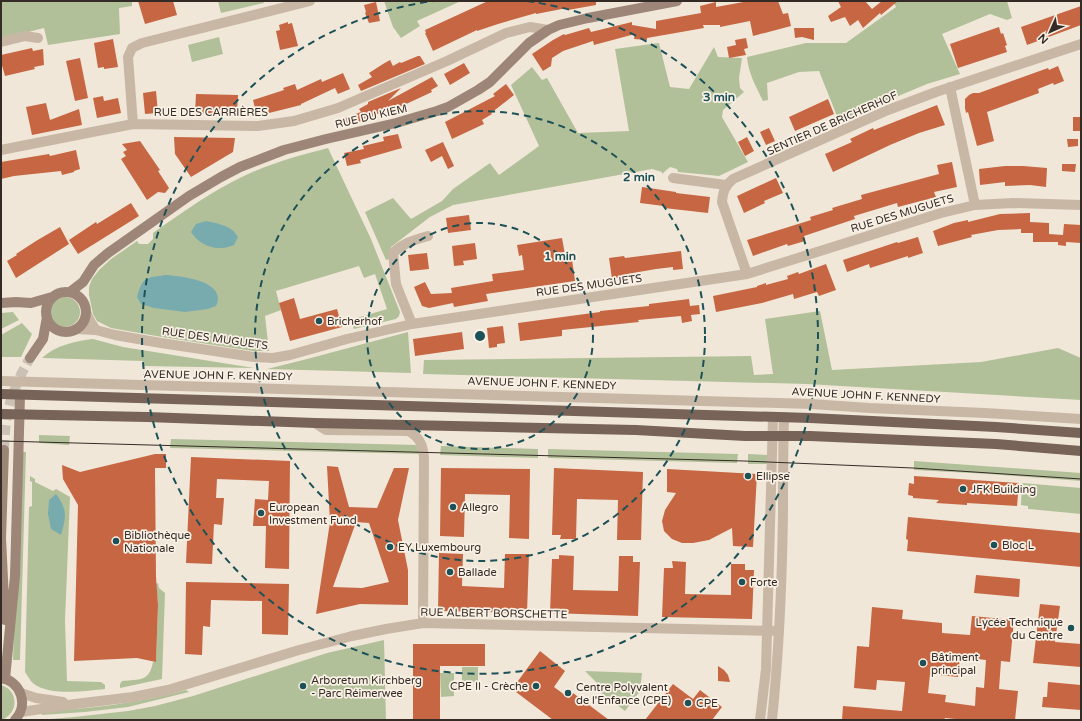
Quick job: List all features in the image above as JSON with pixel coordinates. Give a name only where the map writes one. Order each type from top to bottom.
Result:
[{"type":"main road","name":"RUE DU KIEM","points":[[70,292],[83,282],[94,265],[108,253],[189,196],[221,177],[254,161],[284,150],[396,123],[448,107],[490,82],[529,43],[548,30],[559,25],[582,19],[677,1]]},
{"type":"main road","points":[[43,339],[76,329],[82,324],[86,312],[83,301],[83,282]]},
{"type":"main road","points":[[1,303],[31,303],[52,297],[60,292],[70,292],[77,295],[83,301]]},
{"type":"main road","points":[[30,358],[43,339],[48,304],[52,297]]},
{"type":"main road","points":[[31,303],[46,315],[48,321],[54,328],[62,332]]},
{"type":"main road","points":[[1,394],[784,417],[996,427],[1081,433]]},
{"type":"main road","points":[[18,716],[22,706],[21,693],[12,682],[3,678],[7,659],[15,576],[20,395]]},
{"type":"main road","points":[[1,414],[817,436],[989,444],[1081,451]]},
{"type":"main road","points":[[4,450],[1,538],[7,659]]},
{"type":"street","points":[[133,124],[128,57],[132,48],[142,43],[310,1]]},
{"type":"street","name":"RUE DES CARRIÈRES","points":[[1,150],[133,124],[258,126],[294,121],[338,108],[447,61],[506,33],[530,27],[548,30]]},
{"type":"street","points":[[1,42],[25,36],[38,38]]},
{"type":"street","name":"SENTIER DE BRICHERHOF","points":[[726,185],[733,179],[888,110],[950,87],[1081,44]]},
{"type":"street","points":[[950,87],[975,205]]},
{"type":"street","points":[[673,178],[726,185],[722,193],[722,202],[746,274]]},
{"type":"street","name":"RUE DES MUGUETS","points":[[76,329],[96,330],[161,343],[254,357],[273,358],[412,324],[746,274],[941,213],[975,205],[1013,203],[1081,205]]},
{"type":"street","points":[[412,324],[396,284],[393,254],[399,247],[411,241],[428,236]]},
{"type":"street","points":[[86,312],[96,330]]},
{"type":"street","name":"AVENUE JOHN F. KENNEDY","points":[[1,381],[650,398],[985,412],[1081,420]]},
{"type":"street","points":[[760,720],[766,669],[773,417]]},
{"type":"street","points":[[772,720],[779,631],[783,515],[784,417]]},
{"type":"street","points":[[315,423],[326,430],[409,431],[421,442],[424,471],[423,623]]},
{"type":"street","name":"RUE ALBERT BORSCHETTE","points":[[18,716],[75,704],[126,698],[168,690],[299,650],[352,636],[423,623],[779,631]]},
{"type":"street","name":"RUE ALBERT BORSCHETTE","points":[[21,693],[36,698],[75,704]]},
{"type":"green space","points":[[1,1],[132,1],[132,6],[119,8],[120,34],[48,45],[44,28],[1,39]]},
{"type":"green space","points":[[218,1],[263,1],[264,3],[221,13]]},
{"type":"green space","points":[[384,1],[461,1],[417,21],[420,26],[401,38],[393,27]]},
{"type":"green space","points":[[893,1],[1007,1],[1012,18],[1007,20],[990,14],[942,34],[960,74],[927,84],[839,121],[819,71],[799,72],[767,83],[768,100],[763,101],[751,74],[747,57],[806,43],[846,43],[896,7]]},
{"type":"green space","points":[[219,37],[223,54],[192,62],[188,45]]},
{"type":"green space","points":[[659,43],[670,87],[689,89],[714,47],[718,57],[742,58],[739,78],[740,88],[744,92],[723,110],[722,117],[748,162],[719,176],[678,172],[677,169],[670,167],[662,174],[662,172],[652,169],[453,205],[430,217],[391,247],[389,259],[386,260],[365,212],[393,198],[411,219],[442,201],[453,189],[490,163],[499,175],[539,146],[511,85],[532,67],[542,80],[547,78],[578,133],[629,131],[615,49]]},
{"type":"green space","points":[[328,148],[371,239],[400,312],[396,319],[354,329],[350,320],[387,309],[375,274],[364,278],[359,266],[276,291],[281,310],[265,316],[269,351],[253,351],[162,337],[111,328],[97,321],[93,314],[89,287],[92,279],[99,270],[111,259],[137,241],[139,244],[148,244],[153,239],[153,233],[222,187],[276,163]]},
{"type":"green space","points":[[65,297],[76,301],[80,312],[76,323],[65,327],[54,323],[50,312],[54,301]]},
{"type":"green space","points":[[820,311],[832,370],[981,362],[1058,348],[1081,358],[1081,400],[807,384],[423,374],[424,360],[751,356],[754,375],[773,374],[765,319]]},
{"type":"green space","points":[[13,312],[19,320],[1,329],[1,313]]},
{"type":"green space","points":[[22,323],[32,334],[21,357],[1,357],[1,335]]},
{"type":"green space","points":[[408,332],[411,373],[267,369],[307,359]]},
{"type":"green space","points":[[93,339],[123,347],[254,368],[144,366],[143,361],[42,358],[53,350],[73,342]]},
{"type":"green space","points":[[39,435],[70,436],[69,445],[39,443]]},
{"type":"green space","points":[[171,439],[418,445],[420,454],[170,448]]},
{"type":"green space","points":[[441,446],[538,449],[538,458],[440,455]]},
{"type":"green space","points":[[548,449],[738,454],[737,463],[548,458]]},
{"type":"green space","points":[[23,452],[26,452],[20,660],[13,660],[15,600]]},
{"type":"green space","points":[[748,454],[768,455],[768,464],[748,464]]},
{"type":"green space","points":[[914,461],[1081,473],[1081,481],[914,470]]},
{"type":"green space","points":[[30,476],[35,479],[35,482],[53,491],[56,489],[70,497],[65,621],[67,681],[101,682],[105,685],[105,689],[68,692],[49,690],[34,684],[25,672],[29,507],[32,506],[32,482],[30,481]]},
{"type":"green space","points":[[1022,483],[1081,488],[1081,514],[1028,509],[1028,506],[1021,505]]},
{"type":"green space","points":[[158,583],[159,588],[165,593],[162,679],[120,688],[122,681],[139,679],[146,676],[149,673],[153,662],[156,662],[158,605],[156,584]]},
{"type":"green space","name":"Arboretum Kirchberg - Parc Réimerwee","points":[[384,640],[386,720],[39,720],[128,711],[155,706],[193,696],[327,653]]},
{"type":"green space","points":[[462,667],[478,667],[478,682],[462,682]]},
{"type":"green space","points":[[585,671],[642,673],[640,691],[625,711],[601,693],[600,686]]},
{"type":"green space","points":[[440,673],[454,673],[454,696],[441,697]]},
{"type":"green space","points":[[1,685],[7,688],[14,697],[14,708],[7,717],[1,720]]},
{"type":"green space","points":[[186,690],[189,692],[128,707],[42,715],[41,711],[114,705],[168,695]]},
{"type":"water","points":[[206,221],[228,227],[232,230],[238,237],[234,245],[222,248],[210,247],[195,237],[191,232],[196,224]]},
{"type":"water","points":[[166,275],[192,279],[209,285],[215,291],[218,298],[216,306],[208,309],[185,312],[154,308],[141,304],[137,297],[143,282],[149,278]]},
{"type":"water","points":[[56,494],[63,505],[65,514],[61,535],[51,529],[48,514],[49,500]]},
{"type":"building","points":[[138,1],[173,1],[177,15],[145,24]]},
{"type":"building","points":[[488,1],[596,1],[596,5],[568,10],[567,8],[536,13],[477,30],[433,51],[425,30]]},
{"type":"building","points":[[749,1],[778,1],[783,14],[788,13],[791,26],[753,36],[750,21],[720,27],[720,25],[703,25],[704,28],[647,38],[647,40],[634,39],[635,34],[594,45],[593,41],[563,51],[552,58],[551,66],[543,71],[532,54],[564,34],[565,35],[589,28],[591,32],[632,22],[632,25],[656,29],[656,21],[701,13],[700,6],[716,2],[716,7]]},
{"type":"building","points":[[838,1],[865,1],[872,9],[882,1],[898,1],[881,15],[880,13],[863,28],[858,20],[850,26],[845,17],[831,22],[828,16],[841,7]]},
{"type":"building","points":[[376,2],[380,21],[369,23],[364,5]]},
{"type":"building","points":[[1081,6],[1081,25],[1027,45],[1021,27]]},
{"type":"building","points":[[288,22],[288,24],[292,23],[298,46],[280,50],[276,31],[280,30],[279,25]]},
{"type":"building","points":[[999,27],[1001,34],[1003,33],[1007,45],[1005,46],[1007,52],[958,68],[950,44]]},
{"type":"building","points":[[794,28],[814,28],[814,40],[802,37],[795,38]]},
{"type":"building","points":[[746,38],[748,48],[744,49],[746,55],[729,58],[727,47],[736,45],[735,40]]},
{"type":"building","points":[[113,39],[118,67],[104,69],[104,67],[98,68],[94,43]]},
{"type":"building","points":[[32,48],[33,51],[43,49],[44,65],[34,67],[35,69],[5,76],[1,62],[1,55]]},
{"type":"building","points":[[420,56],[425,64],[361,91],[358,85],[372,77],[369,73],[383,64],[390,60],[393,66]]},
{"type":"building","points":[[80,58],[88,98],[75,101],[66,61]]},
{"type":"building","points":[[464,63],[470,73],[450,85],[444,74]]},
{"type":"building","points":[[1058,66],[1064,81],[1054,85],[1053,83],[1038,89],[1039,93],[987,112],[994,141],[977,146],[968,112],[966,113],[965,108],[965,99],[969,95]]},
{"type":"building","points":[[343,73],[350,89],[338,94],[335,88],[301,105],[257,116],[253,100],[284,90],[283,88],[295,84],[297,90],[321,79],[322,82]]},
{"type":"building","points":[[432,77],[438,86],[431,90],[432,92],[391,111],[389,108],[370,118],[348,126],[345,118],[361,112],[359,109],[368,104],[368,102],[401,88],[388,101]]},
{"type":"building","points":[[506,84],[514,95],[491,113],[492,114],[482,120],[484,124],[452,139],[445,122],[495,96],[493,94]]},
{"type":"building","points":[[156,91],[158,113],[145,114],[143,93]]},
{"type":"building","points":[[196,94],[238,95],[237,114],[195,113]]},
{"type":"building","points":[[103,96],[104,101],[118,98],[121,113],[97,118],[93,98]]},
{"type":"building","points":[[828,99],[834,114],[795,131],[789,117]]},
{"type":"building","points":[[46,103],[50,120],[79,109],[82,125],[32,135],[26,107]]},
{"type":"building","points":[[937,105],[945,125],[919,133],[890,145],[833,172],[825,154],[852,142],[850,139],[873,128],[874,130]]},
{"type":"building","points":[[1073,117],[1081,117],[1081,131],[1073,131]]},
{"type":"building","points":[[769,128],[775,141],[766,145],[760,132]]},
{"type":"building","points":[[398,134],[402,148],[360,160],[361,163],[347,166],[344,153],[364,149],[363,146],[384,141],[383,137]]},
{"type":"building","points":[[174,137],[235,138],[233,152],[191,177],[175,154]]},
{"type":"building","points":[[747,137],[754,151],[745,156],[738,142]]},
{"type":"building","points":[[1067,139],[1078,139],[1078,146],[1068,147]]},
{"type":"building","points":[[140,141],[160,170],[158,171],[169,188],[165,193],[158,192],[147,200],[121,159],[126,156],[123,152],[127,150],[122,144]]},
{"type":"building","points":[[443,142],[454,166],[448,169],[442,156],[431,162],[425,150]]},
{"type":"building","points":[[76,150],[80,169],[74,172],[62,175],[61,171],[14,176],[1,179],[1,162],[49,154],[50,156]]},
{"type":"building","points":[[952,162],[957,187],[934,192],[936,197],[898,207],[897,203],[854,216],[855,219],[804,236],[805,241],[788,246],[787,244],[753,256],[747,240],[811,220],[810,217],[833,210],[832,208],[862,199],[861,195],[939,174],[937,165]]},
{"type":"building","points":[[1062,164],[1076,164],[1075,172],[1062,171]]},
{"type":"building","points":[[1005,166],[1047,168],[1046,187],[1030,185],[1005,186],[1005,182],[980,185],[979,169]]},
{"type":"building","points":[[776,178],[783,193],[764,201],[765,203],[744,213],[737,196]]},
{"type":"building","points":[[642,187],[710,197],[708,213],[664,208],[664,206],[640,203]]},
{"type":"building","points":[[131,203],[139,216],[78,254],[69,240],[96,222],[97,224]]},
{"type":"building","points":[[1030,213],[1030,222],[1049,223],[1049,234],[1063,235],[1064,224],[1081,225],[1081,243],[1066,242],[1066,246],[1058,245],[1058,242],[1033,242],[1033,233],[1021,233],[1021,229],[998,230],[971,235],[972,237],[938,246],[933,231],[954,223],[968,220],[968,222],[1000,214]]},
{"type":"building","points":[[469,215],[471,230],[448,233],[446,218]]},
{"type":"building","points":[[60,227],[69,244],[16,278],[7,261]]},
{"type":"building","points":[[918,237],[923,253],[870,268],[869,264],[847,272],[843,260],[897,242],[898,243]]},
{"type":"building","points":[[562,238],[566,260],[572,259],[575,281],[486,294],[488,301],[454,307],[453,303],[429,308],[422,306],[414,287],[425,282],[431,294],[452,293],[451,288],[493,281],[492,274],[524,270],[522,255],[519,256],[517,245]]},
{"type":"building","points":[[475,243],[477,259],[463,261],[464,265],[454,266],[452,246]]},
{"type":"building","points":[[681,251],[683,269],[673,270],[673,267],[656,269],[627,274],[627,276],[612,279],[609,258],[624,256],[625,258]]},
{"type":"building","points":[[427,253],[429,269],[410,271],[408,255]]},
{"type":"building","points":[[826,264],[836,290],[819,296],[817,292],[794,299],[793,294],[762,303],[716,312],[713,296],[788,279],[787,276],[798,272],[799,274]]},
{"type":"building","name":"Bricherhof","points":[[294,298],[300,319],[337,309],[342,327],[290,341],[279,303]]},
{"type":"building","points":[[689,299],[690,306],[699,305],[700,314],[691,315],[692,321],[682,323],[681,316],[638,320],[639,322],[562,330],[562,336],[520,341],[518,323],[600,311],[649,306],[649,304]]},
{"type":"building","points":[[503,326],[505,343],[497,344],[497,347],[489,348],[487,328]]},
{"type":"building","points":[[462,332],[464,349],[415,356],[413,339]]},
{"type":"building","name":"Bibliothèque Nationale","points":[[155,454],[166,454],[166,468],[155,468],[156,577],[158,605],[156,662],[137,658],[74,661],[78,505],[63,479],[62,465],[80,472]]},
{"type":"building","points":[[191,457],[290,461],[289,569],[265,568],[266,526],[253,526],[255,499],[268,500],[269,481],[217,479],[216,498],[224,498],[222,525],[214,524],[212,564],[186,563]]},
{"type":"building","name":"EY Luxembourg","points":[[327,466],[338,467],[349,507],[377,508],[394,468],[409,468],[398,520],[408,570],[408,605],[360,604],[316,614],[330,522]],"holes":[[[356,522],[369,523],[389,582],[362,588],[333,587]]]},
{"type":"building","name":"Allegro","points":[[441,468],[530,469],[529,539],[509,538],[510,495],[465,494],[464,537],[440,536]]},
{"type":"building","points":[[554,468],[643,472],[641,540],[617,540],[618,500],[577,499],[576,539],[560,539],[561,535],[552,535]]},
{"type":"building","points":[[667,469],[757,474],[753,547],[733,546],[732,528],[709,540],[693,543],[682,543],[672,539],[664,531],[662,521],[665,510],[676,493],[667,492]]},
{"type":"building","name":"JFK Building","points":[[914,476],[1019,483],[1017,506],[936,503],[939,500],[913,498],[913,496],[908,495],[909,483],[914,484]]},
{"type":"building","name":"Bloc L","points":[[908,517],[1081,533],[1081,567],[907,551],[908,540],[906,539]]},
{"type":"building","name":"Ballade","points":[[439,553],[463,554],[462,586],[504,588],[505,554],[529,554],[527,613],[438,611]]},
{"type":"building","points":[[559,555],[574,556],[573,590],[618,591],[619,556],[633,556],[633,562],[640,562],[638,616],[550,613],[552,559],[559,559]]},
{"type":"building","name":"Forte","points":[[672,561],[686,562],[685,594],[731,595],[731,564],[745,564],[745,570],[754,570],[752,619],[662,617],[664,568],[673,568]]},
{"type":"building","points":[[976,575],[1020,579],[1019,597],[974,593]]},
{"type":"building","points":[[186,582],[289,584],[288,635],[262,634],[262,601],[211,600],[210,627],[203,626],[202,655],[185,654]]},
{"type":"building","points":[[1040,604],[1060,606],[1055,642],[1081,644],[1081,667],[1033,663]]},
{"type":"building","name":"Bâtiment principal","points":[[872,607],[903,610],[902,619],[942,623],[942,633],[970,635],[972,616],[1014,620],[1010,662],[1001,661],[999,689],[1018,691],[1015,720],[965,720],[945,718],[944,720],[842,720],[843,706],[902,711],[905,682],[877,680],[876,690],[854,688],[857,646],[869,647]],"holes":[[[960,657],[986,660],[984,688],[976,687],[975,706],[945,702],[946,695],[928,693],[930,674],[958,677]]]},
{"type":"building","points":[[413,644],[485,644],[485,666],[440,666],[440,720],[413,720]]},
{"type":"building","name":"CPE II - Crèche","points":[[540,651],[565,671],[554,687],[569,698],[573,693],[609,720],[553,720],[516,692],[519,687],[515,685]]},
{"type":"building","points":[[718,666],[728,675],[730,682],[718,681]]},
{"type":"building","points":[[1048,682],[1081,685],[1081,710],[1042,707],[1043,697],[1047,697]]},
{"type":"building","name":"CPE","points":[[673,684],[693,699],[700,690],[722,707],[712,720],[645,720]]},
{"type":"tunnel","points":[[4,450],[6,424],[10,402],[18,381],[30,358]]},
{"type":"tram line","points":[[1,441],[744,461],[913,468],[1081,479]]},
{"type":"place","name":"Bricherhof","points":[[319,321]]},
{"type":"place","name":"Ellipse","points":[[748,476]]},
{"type":"place","name":"JFK Building","points":[[963,489]]},
{"type":"place","name":"Allegro","points":[[453,507]]},
{"type":"place","name":"European Investment Fund","points":[[261,513]]},
{"type":"place","name":"Bibliothèque Nationale","points":[[116,541]]},
{"type":"place","name":"Bloc L","points":[[994,545]]},
{"type":"place","name":"EY Luxembourg","points":[[390,547]]},
{"type":"place","name":"Ballade","points":[[450,572]]},
{"type":"place","name":"Forte","points":[[742,582]]},
{"type":"place","name":"Lycée Technique du Centre","points":[[1071,628]]},
{"type":"place","name":"Bâtiment principal","points":[[923,663]]},
{"type":"place","name":"Arboretum Kirchberg - Parc Réimerwee","points":[[303,686]]},
{"type":"place","name":"CPE II - Crèche","points":[[536,686]]},
{"type":"place","name":"Centre Polyvalent de l'Enfance (CPE)","points":[[568,693]]},
{"type":"place","name":"CPE","points":[[688,703]]}]
